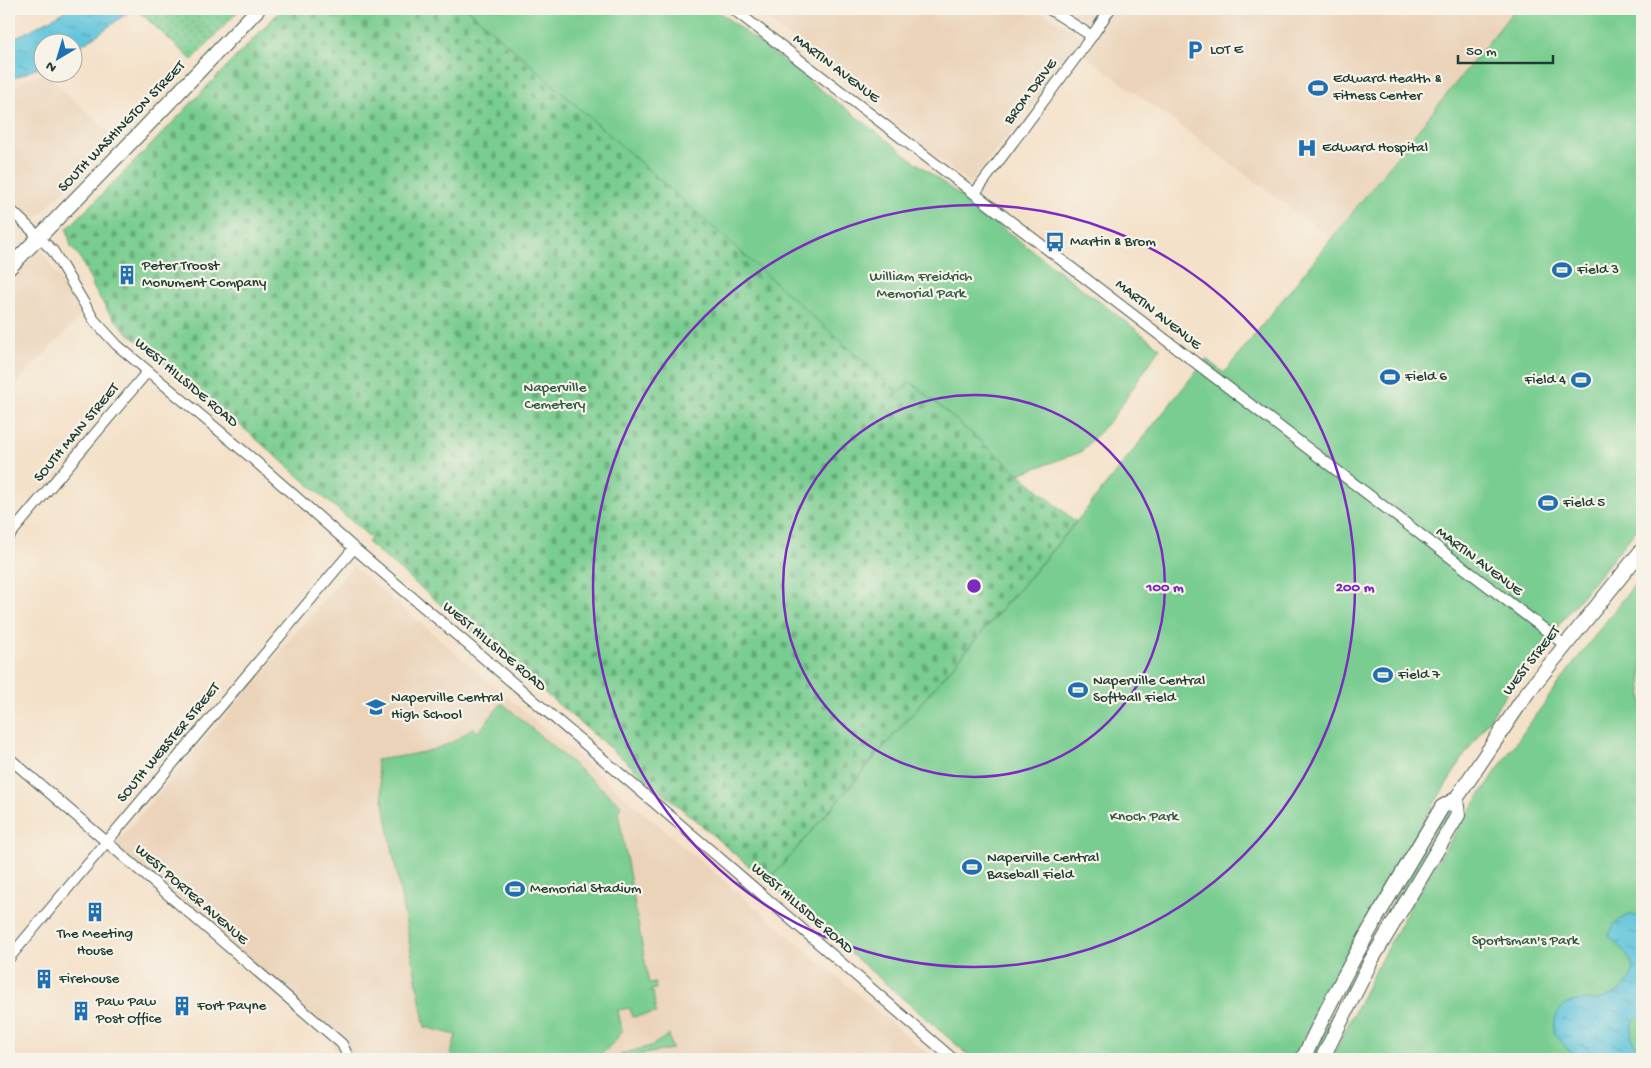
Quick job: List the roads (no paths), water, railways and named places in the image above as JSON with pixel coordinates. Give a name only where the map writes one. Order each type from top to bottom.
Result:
[{"type":"street","name":"SOUTH WASHINGTON STREET","points":[[9,268],[258,9]]},
{"type":"street","name":"MARTIN AVENUE","points":[[733,9],[1565,646]]},
{"type":"street","points":[[1049,9],[1092,36]]},
{"type":"street","name":"BROM DRIVE","points":[[974,193],[1092,36],[1110,9]]},
{"type":"street","name":"WEST HILLSIDE ROAD","points":[[9,208],[53,252],[94,320],[117,345],[716,854],[953,1059]]},
{"type":"street","name":"SOUTH MAIN STREET","points":[[9,536],[148,371]]},
{"type":"street","name":"SOUTH WEBSTER STREET","points":[[9,958],[354,548]]},
{"type":"street","name":"WEST STREET","points":[[1303,1059],[1353,958],[1382,906],[1442,808],[1456,799],[1527,693],[1642,550]]},
{"type":"street","name":"WEST PORTER AVENUE","points":[[9,758],[342,1044],[349,1059]]},
{"type":"street","name":"WEST STREET","points":[[1322,1059],[1377,951],[1458,816],[1456,799]]},
{"type":"water","points":[[67,9],[133,9],[82,44],[82,32],[32,32],[32,70],[9,80],[9,41]]},
{"type":"water","points":[[1630,915],[1642,915],[1642,1016],[1634,1021],[1631,1030],[1633,1043],[1642,1046],[1642,1059],[1604,1059],[1598,1052],[1583,1052],[1579,1059],[1576,1059],[1554,1033],[1556,1018],[1561,1009],[1567,1004],[1575,1001],[1600,999],[1611,995],[1621,990],[1629,981],[1632,971],[1631,961],[1609,935],[1617,922]]},
{"type":"place","name":"LOT E","points":[[1195,50]]},
{"type":"place","name":"Edward Health & Fitness Center","points":[[1318,88]]},
{"type":"place","name":"Edward Hospital","points":[[1307,148]]},
{"type":"place","name":"Martin & Brom","points":[[1055,242]]},
{"type":"place","name":"Field 3","points":[[1562,270]]},
{"type":"place","name":"Peter Troost Monument Company","points":[[127,275]]},
{"type":"place","name":"Field 6","points":[[1390,377]]},
{"type":"place","name":"Field 4","points":[[1581,380]]},
{"type":"place","name":"Field 5","points":[[1548,503]]},
{"type":"place","name":"Field 7","points":[[1383,675]]},
{"type":"place","name":"Naperville Central Softball Field","points":[[1078,690]]},
{"type":"place","name":"Naperville Central High School","points":[[376,707]]},
{"type":"place","name":"Naperville Central Baseball Field","points":[[972,867]]},
{"type":"place","name":"Memorial Stadium","points":[[515,889]]},
{"type":"place","name":"The Meeting House","points":[[95,912]]},
{"type":"place","name":"Firehouse","points":[[44,979]]},
{"type":"place","name":"Fort Payne","points":[[182,1006]]},
{"type":"place","name":"Paw Paw Post Office","points":[[81,1011]]},
{"type":"park label","name":"William Freidrich Memorial Park","points":[[921,286]]},
{"type":"park label","name":"Naperville Cemetery","points":[[555,396]]},
{"type":"park label","name":"Knoch Park","points":[[1144,817]]},
{"type":"park label","name":"Sportsman's Park","points":[[1525,941]]}]
